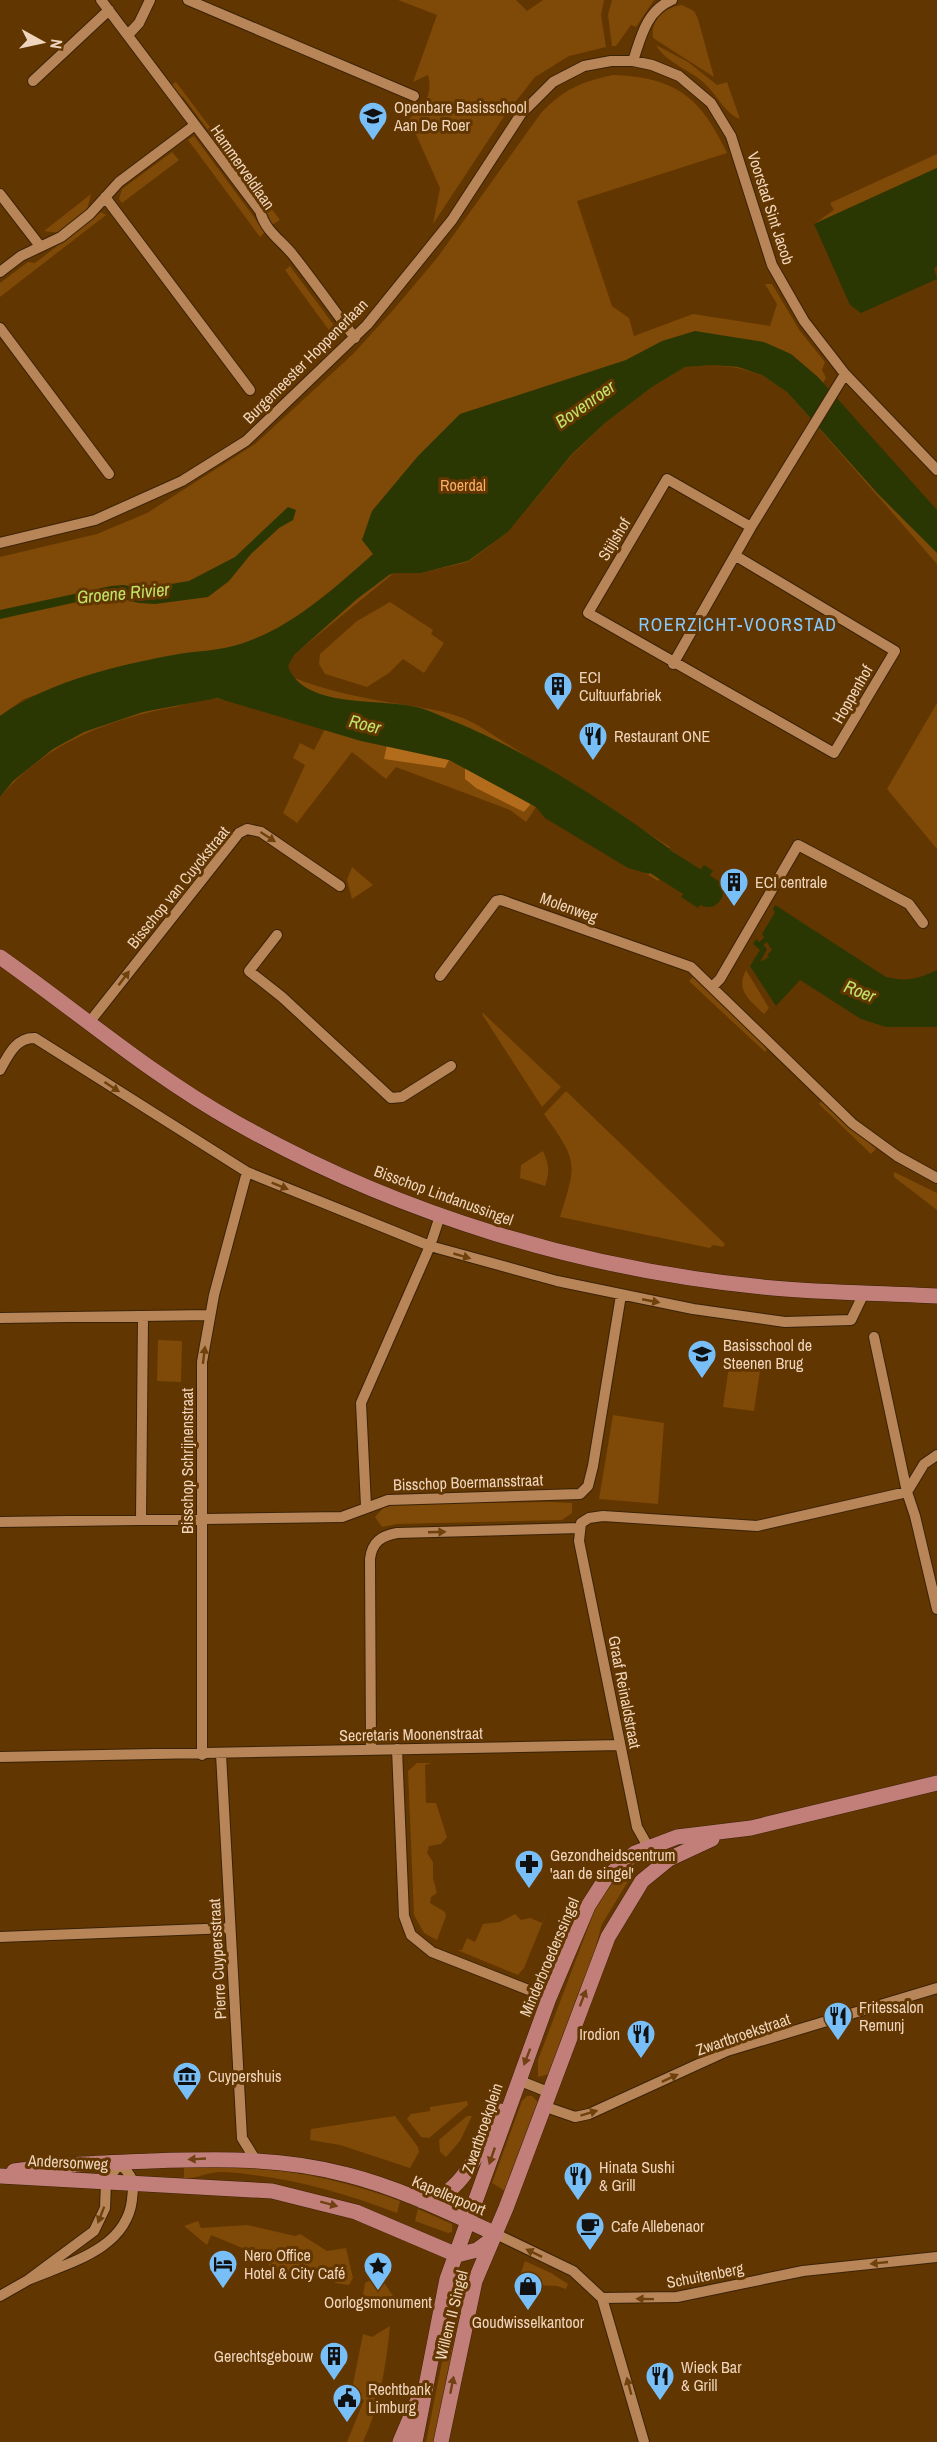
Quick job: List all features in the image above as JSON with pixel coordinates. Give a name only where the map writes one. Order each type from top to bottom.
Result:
[{"type":"main road","name":"Bisschop Lindanussingel","points":[[0,957],[88,1024],[234,1122],[347,1178],[440,1216],[564,1254],[674,1275],[774,1288],[937,1296]]},
{"type":"main road","name":"Minderbroederssingel","points":[[545,2099],[608,1936],[642,1881],[659,1866],[687,1849],[732,1832],[937,1783]]},
{"type":"main road","name":"Minderbroederssingel","points":[[518,2080],[549,1998],[588,1906],[606,1878],[618,1866],[647,1848],[677,1837],[732,1832]]},
{"type":"main road","points":[[422,2201],[440,2199],[456,2185],[518,2080]]},
{"type":"main road","name":"Zwartbroekplein","points":[[457,2255],[518,2080]]},
{"type":"main road","points":[[496,2234],[545,2099]]},
{"type":"main road","name":"Kapellerpoort","points":[[120,2163],[255,2159],[298,2164],[350,2175],[422,2201],[496,2234],[477,2250],[457,2255]]},
{"type":"main road","name":"Andersonweg","points":[[0,2174],[55,2165],[120,2163]]},
{"type":"main road","name":"Andersonweg","points":[[0,2174],[133,2183]]},
{"type":"main road","points":[[133,2183],[243,2188],[298,2196],[356,2212],[457,2255]]},
{"type":"main road","name":"Willem II Singel","points":[[441,2442],[472,2293],[496,2234]]},
{"type":"main road","name":"Willem II Singel","points":[[415,2442],[442,2300],[457,2255]]},
{"type":"main road","name":"Willem II Singel","points":[[400,2442],[406,2422],[424,2388]]},
{"type":"street","name":"Hammerveldlaan","points":[[101,0],[260,211],[262,220],[272,234],[290,251],[355,338]]},
{"type":"street","points":[[128,35],[139,23],[150,0]]},
{"type":"street","points":[[188,0],[414,96]]},
{"type":"street","points":[[633,61],[643,30],[652,14],[672,0]]},
{"type":"street","points":[[33,81],[109,10]]},
{"type":"street","name":"Voorstad Sint Jacob","points":[[611,61],[633,61],[679,76],[711,103],[731,136],[772,265],[804,321],[845,374],[937,470]]},
{"type":"street","name":"Burgemeester Hoppenerlaan","points":[[0,543],[95,520],[182,481],[246,441],[355,338],[452,220],[521,114],[553,82],[584,66],[611,61]]},
{"type":"street","points":[[0,272],[40,246],[61,237],[90,214],[119,182],[195,125]]},
{"type":"street","points":[[0,194],[40,246]]},
{"type":"street","points":[[105,197],[250,390]]},
{"type":"street","points":[[0,328],[109,474]]},
{"type":"street","points":[[673,664],[751,527],[845,374]]},
{"type":"street","name":"Stijlshof","points":[[673,664],[588,613],[667,479],[751,527]]},
{"type":"street","name":"Hoppenhof","points":[[673,664],[834,753],[895,651],[735,556]]},
{"type":"street","name":"Bisschop van Cuyckstraat","points":[[88,1024],[239,833],[247,830],[261,832],[340,886]]},
{"type":"street","points":[[712,987],[720,979],[798,845],[909,904],[923,923]]},
{"type":"street","name":"Molenweg","points":[[440,976],[496,901],[501,900],[691,967],[853,1124],[897,1156],[937,1178]]},
{"type":"street","points":[[277,934],[249,971],[282,997],[391,1098],[402,1097],[451,1066]]},
{"type":"street","points":[[0,1070],[16,1044],[29,1038],[35,1038],[247,1173],[430,1246],[514,1271],[621,1295],[785,1322],[850,1320],[864,1293]]},
{"type":"street","name":"Bisschop Schrijnenstraat","points":[[202,1755],[202,1362],[210,1315],[247,1173]]},
{"type":"street","points":[[366,1506],[361,1403],[430,1246],[440,1216]]},
{"type":"street","name":"Bisschop Boermansstraat","points":[[0,1522],[342,1517],[366,1506],[388,1500],[580,1494],[589,1483],[621,1295]]},
{"type":"street","points":[[0,1318],[210,1315]]},
{"type":"street","points":[[141,1519],[143,1317]]},
{"type":"street","points":[[874,1337],[907,1492],[937,1609]]},
{"type":"street","points":[[371,1750],[369,1559],[371,1550],[379,1538],[398,1533],[581,1524],[603,1516],[757,1526],[907,1492],[924,1464],[937,1455]]},
{"type":"street","name":"Graaf Reinaldstraat","points":[[581,1524],[620,1745],[637,1827],[659,1866]]},
{"type":"street","name":"Secretaris Moonenstraat","points":[[0,1757],[202,1755],[620,1745]]},
{"type":"street","points":[[397,1749],[404,1916],[411,1935],[432,1952],[549,1998]]},
{"type":"street","name":"Pierre Cuypersstraat","points":[[221,1754],[242,2139],[255,2159]]},
{"type":"street","points":[[0,1937],[230,1928]]},
{"type":"street","name":"Zwartbroekstraat","points":[[518,2080],[575,2117],[589,2114],[728,2051],[937,1988]]},
{"type":"street","points":[[0,2296],[28,2280],[94,2231],[105,2208],[106,2182],[120,2163],[133,2183],[130,2210],[122,2229],[109,2241],[86,2256],[28,2280]]},
{"type":"street","points":[[496,2234],[573,2271],[602,2298],[644,2442]]},
{"type":"street","name":"Schuitenberg","points":[[602,2298],[677,2297],[803,2271],[937,2257]]},
{"type":"green space","points":[[398,0],[516,0],[527,11],[543,0],[604,0],[601,15],[606,47],[569,56],[535,77],[505,115],[433,224],[440,188],[409,119],[423,105],[428,95],[428,75],[413,82],[437,15]]},
{"type":"green space","points":[[612,0],[654,0],[636,27],[631,25],[616,46],[612,46],[608,15]]},
{"type":"green space","points":[[682,5],[694,11],[698,19],[714,77],[653,38],[654,25],[660,15]]},
{"type":"green space","points":[[656,45],[688,62],[717,85],[727,82],[740,119],[725,108],[709,87],[671,61]]},
{"type":"green space","points":[[613,75],[653,80],[684,94],[707,117],[727,153],[577,201],[612,306],[629,318],[634,336],[693,314],[770,326],[777,304],[765,284],[772,284],[800,331],[825,362],[822,370],[826,378],[823,383],[937,511],[937,564],[787,392],[762,375],[738,368],[713,365],[685,367],[652,387],[605,423],[572,455],[508,532],[468,562],[421,573],[394,573],[285,662],[292,677],[318,686],[358,697],[440,711],[479,726],[670,847],[669,849],[676,854],[658,881],[490,777],[466,768],[524,812],[531,804],[536,807],[526,822],[510,810],[396,767],[386,779],[352,752],[297,823],[283,813],[305,765],[293,758],[300,743],[314,750],[325,729],[259,708],[219,699],[199,701],[129,718],[81,736],[38,761],[0,797],[0,731],[67,684],[24,699],[0,716],[0,557],[97,534],[147,513],[255,444],[353,354],[394,309],[437,258],[541,113],[565,92]]},
{"type":"green space","points":[[176,82],[280,220],[272,225],[266,217],[266,207],[183,97],[178,96],[170,86]]},
{"type":"green space","points":[[194,136],[265,232],[260,237],[188,140]]},
{"type":"green space","points":[[172,152],[179,160],[122,203],[119,199],[122,189]]},
{"type":"green space","points":[[937,154],[937,168],[814,224],[834,210],[830,203]]},
{"type":"green space","points":[[91,194],[87,210],[59,233],[44,231]]},
{"type":"green space","points":[[101,212],[106,215],[0,297],[0,283],[28,262],[35,263]]},
{"type":"green space","points":[[290,266],[336,328],[331,333],[285,270]]},
{"type":"green space","points":[[390,602],[433,630],[431,634],[444,643],[424,673],[403,659],[389,673],[367,687],[325,674],[319,664],[320,654],[357,621]]},
{"type":"green space","points":[[937,703],[937,849],[887,789]]},
{"type":"green space","points":[[352,867],[373,885],[352,899],[347,880]]},
{"type":"green space","points":[[746,970],[769,1008],[764,1014],[749,999],[743,989],[743,977]]},
{"type":"green space","points":[[693,977],[768,1048],[765,1052],[689,981]]},
{"type":"green space","points":[[482,1014],[561,1087],[542,1107]]},
{"type":"green space","points":[[566,1091],[725,1244],[723,1247],[713,1245],[710,1248],[560,1217],[569,1184],[571,1163],[563,1143],[544,1114]]},
{"type":"green space","points":[[822,1100],[876,1149],[871,1154],[819,1104]]},
{"type":"green space","points":[[543,1151],[548,1168],[545,1186],[520,1178],[521,1165]]},
{"type":"green space","points":[[894,1172],[937,1193],[937,1210],[894,1177]]},
{"type":"green space","points":[[158,1340],[182,1341],[181,1382],[157,1381]]},
{"type":"green space","points":[[730,1359],[761,1364],[754,1411],[723,1407]]},
{"type":"green space","points":[[613,1415],[664,1423],[658,1504],[599,1499]]},
{"type":"green space","points":[[572,1503],[572,1513],[562,1520],[397,1524],[382,1527],[375,1517],[383,1508],[394,1504]]},
{"type":"green space","points":[[417,1763],[432,1763],[425,1765],[426,1803],[436,1803],[447,1837],[441,1844],[429,1846],[427,1853],[433,1862],[433,1878],[437,1893],[431,1897],[430,1903],[445,1912],[446,1916],[437,1940],[448,1946],[424,1933],[414,1915],[408,1771]]},
{"type":"green space","points":[[627,1869],[632,1875],[602,1924],[587,1979],[549,2074],[538,2077],[538,2060],[597,1904],[613,1882]]},
{"type":"green space","points":[[547,1912],[524,1968],[518,1975],[457,1950],[462,1950],[467,1938],[475,1942],[483,1924],[500,1922],[515,1914],[521,1920],[530,1918],[542,1923]]},
{"type":"green space","points":[[527,2096],[532,2096],[539,2103],[507,2192],[492,2183],[522,2101]]},
{"type":"green space","points":[[467,2101],[468,2105],[429,2138],[421,2137],[407,2119],[411,2114],[430,2111],[430,2107]]},
{"type":"green space","points":[[395,2116],[418,2147],[419,2152],[410,2168],[340,2145],[310,2140],[311,2129]]},
{"type":"green space","points":[[467,2116],[472,2116],[460,2141],[446,2157],[440,2152],[439,2140]]},
{"type":"green space","points":[[233,2166],[318,2177],[400,2201],[397,2213],[333,2191],[269,2177],[218,2172],[184,2178],[184,2168]]},
{"type":"green space","points":[[418,2209],[452,2224],[452,2232],[448,2233],[415,2221]]},
{"type":"green space","points":[[198,2221],[201,2228],[247,2225],[295,2236],[300,2234],[327,2251],[346,2248],[353,2278],[349,2285],[335,2283],[334,2277],[303,2275],[304,2282],[272,2276],[265,2249],[245,2249],[211,2235],[207,2245],[184,2226]]},
{"type":"green space","points":[[525,2261],[568,2284],[566,2289],[557,2286],[517,2284]]},
{"type":"green space","points":[[379,2275],[395,2299],[392,2304],[383,2309],[369,2304],[363,2295],[365,2283]]},
{"type":"green space","points":[[455,2297],[463,2297],[434,2442],[426,2442]]},
{"type":"green space","points":[[390,2326],[381,2385],[369,2428],[363,2442],[347,2442],[364,2400],[351,2394],[363,2334],[372,2337]]},
{"type":"shaded area","points":[[387,745],[449,760],[445,768],[384,759]]},
{"type":"shaded area","points":[[465,768],[531,804],[524,812],[476,788],[465,779]]},
{"type":"water","points":[[937,168],[937,266],[934,268],[937,279],[861,313],[850,305],[814,224]]},
{"type":"water","name":"Roerdal","points":[[695,331],[764,342],[791,354],[818,377],[937,510],[937,553],[878,494],[787,392],[762,375],[738,367],[713,365],[685,367],[652,387],[605,423],[572,454],[508,532],[468,561],[421,573],[389,575],[357,599],[294,655],[288,666],[296,680],[309,689],[344,699],[421,708],[486,736],[541,764],[594,796],[670,849],[649,874],[628,868],[545,818],[536,807],[449,760],[361,741],[217,698],[143,712],[84,732],[53,749],[13,781],[0,797],[0,716],[20,703],[63,683],[156,658],[229,647],[250,641],[288,622],[324,596],[373,554],[362,540],[372,511],[418,456],[460,414],[626,360],[662,341]]},
{"type":"water","name":"Groene Rivier","points":[[288,507],[296,510],[293,520],[279,528],[251,554],[229,581],[208,597],[155,604],[120,598],[86,600],[0,619],[0,610],[111,586],[124,585],[141,589],[189,581],[235,557]]},
{"type":"water","points":[[704,865],[713,871],[709,876],[715,880],[698,908],[681,897]]},
{"type":"water","points":[[775,905],[886,977],[912,979],[937,970],[937,1027],[886,1027],[861,1019],[800,980],[776,1006],[750,966],[760,950],[753,944],[756,939],[767,949],[760,962],[769,957],[767,955],[772,950],[762,934],[775,912],[773,910]]},
{"type":"waterway","name":"Roer","points":[[626,840],[708,892]]},
{"type":"waterway","points":[[763,948],[760,945],[774,931]]},
{"type":"place","name":"Openbare Basisschool Aan De Roer","points":[[373,142]]},
{"type":"place","name":"ECI Cultuurfabriek","points":[[558,712]]},
{"type":"place","name":"Restaurant ONE","points":[[593,762]]},
{"type":"place","name":"ECI centrale","points":[[734,908]]},
{"type":"place","name":"Basisschool de Steenen Brug","points":[[702,1380]]},
{"type":"place","name":"Gezondheidscentrum 'aan de singel'","points":[[529,1890]]},
{"type":"place","name":"Fritessalon Remunj","points":[[838,2042]]},
{"type":"place","name":"Irodion","points":[[641,2060]]},
{"type":"place","name":"Cuypershuis","points":[[187,2102]]},
{"type":"place","name":"Hinata Sushi & Grill","points":[[578,2202]]},
{"type":"place","name":"Cafe Allebenaor","points":[[590,2252]]},
{"type":"place","name":"Nero Office Hotel & City Café","points":[[223,2290]]},
{"type":"place","name":"Oorlogsmonument","points":[[378,2292]]},
{"type":"place","name":"Goudwisselkantoor","points":[[528,2312]]},
{"type":"place","name":"Gerechtsgebouw","points":[[334,2382]]},
{"type":"place","name":"Wieck Bar & Grill","points":[[660,2402]]},
{"type":"place","name":"Rechtbank Limburg","points":[[347,2424]]},
{"type":"district","name":"ROERZICHT-VOORSTAD","points":[[738,624]]},
{"type":"water label","name":"Bovenroer","points":[[585,404]]}]
